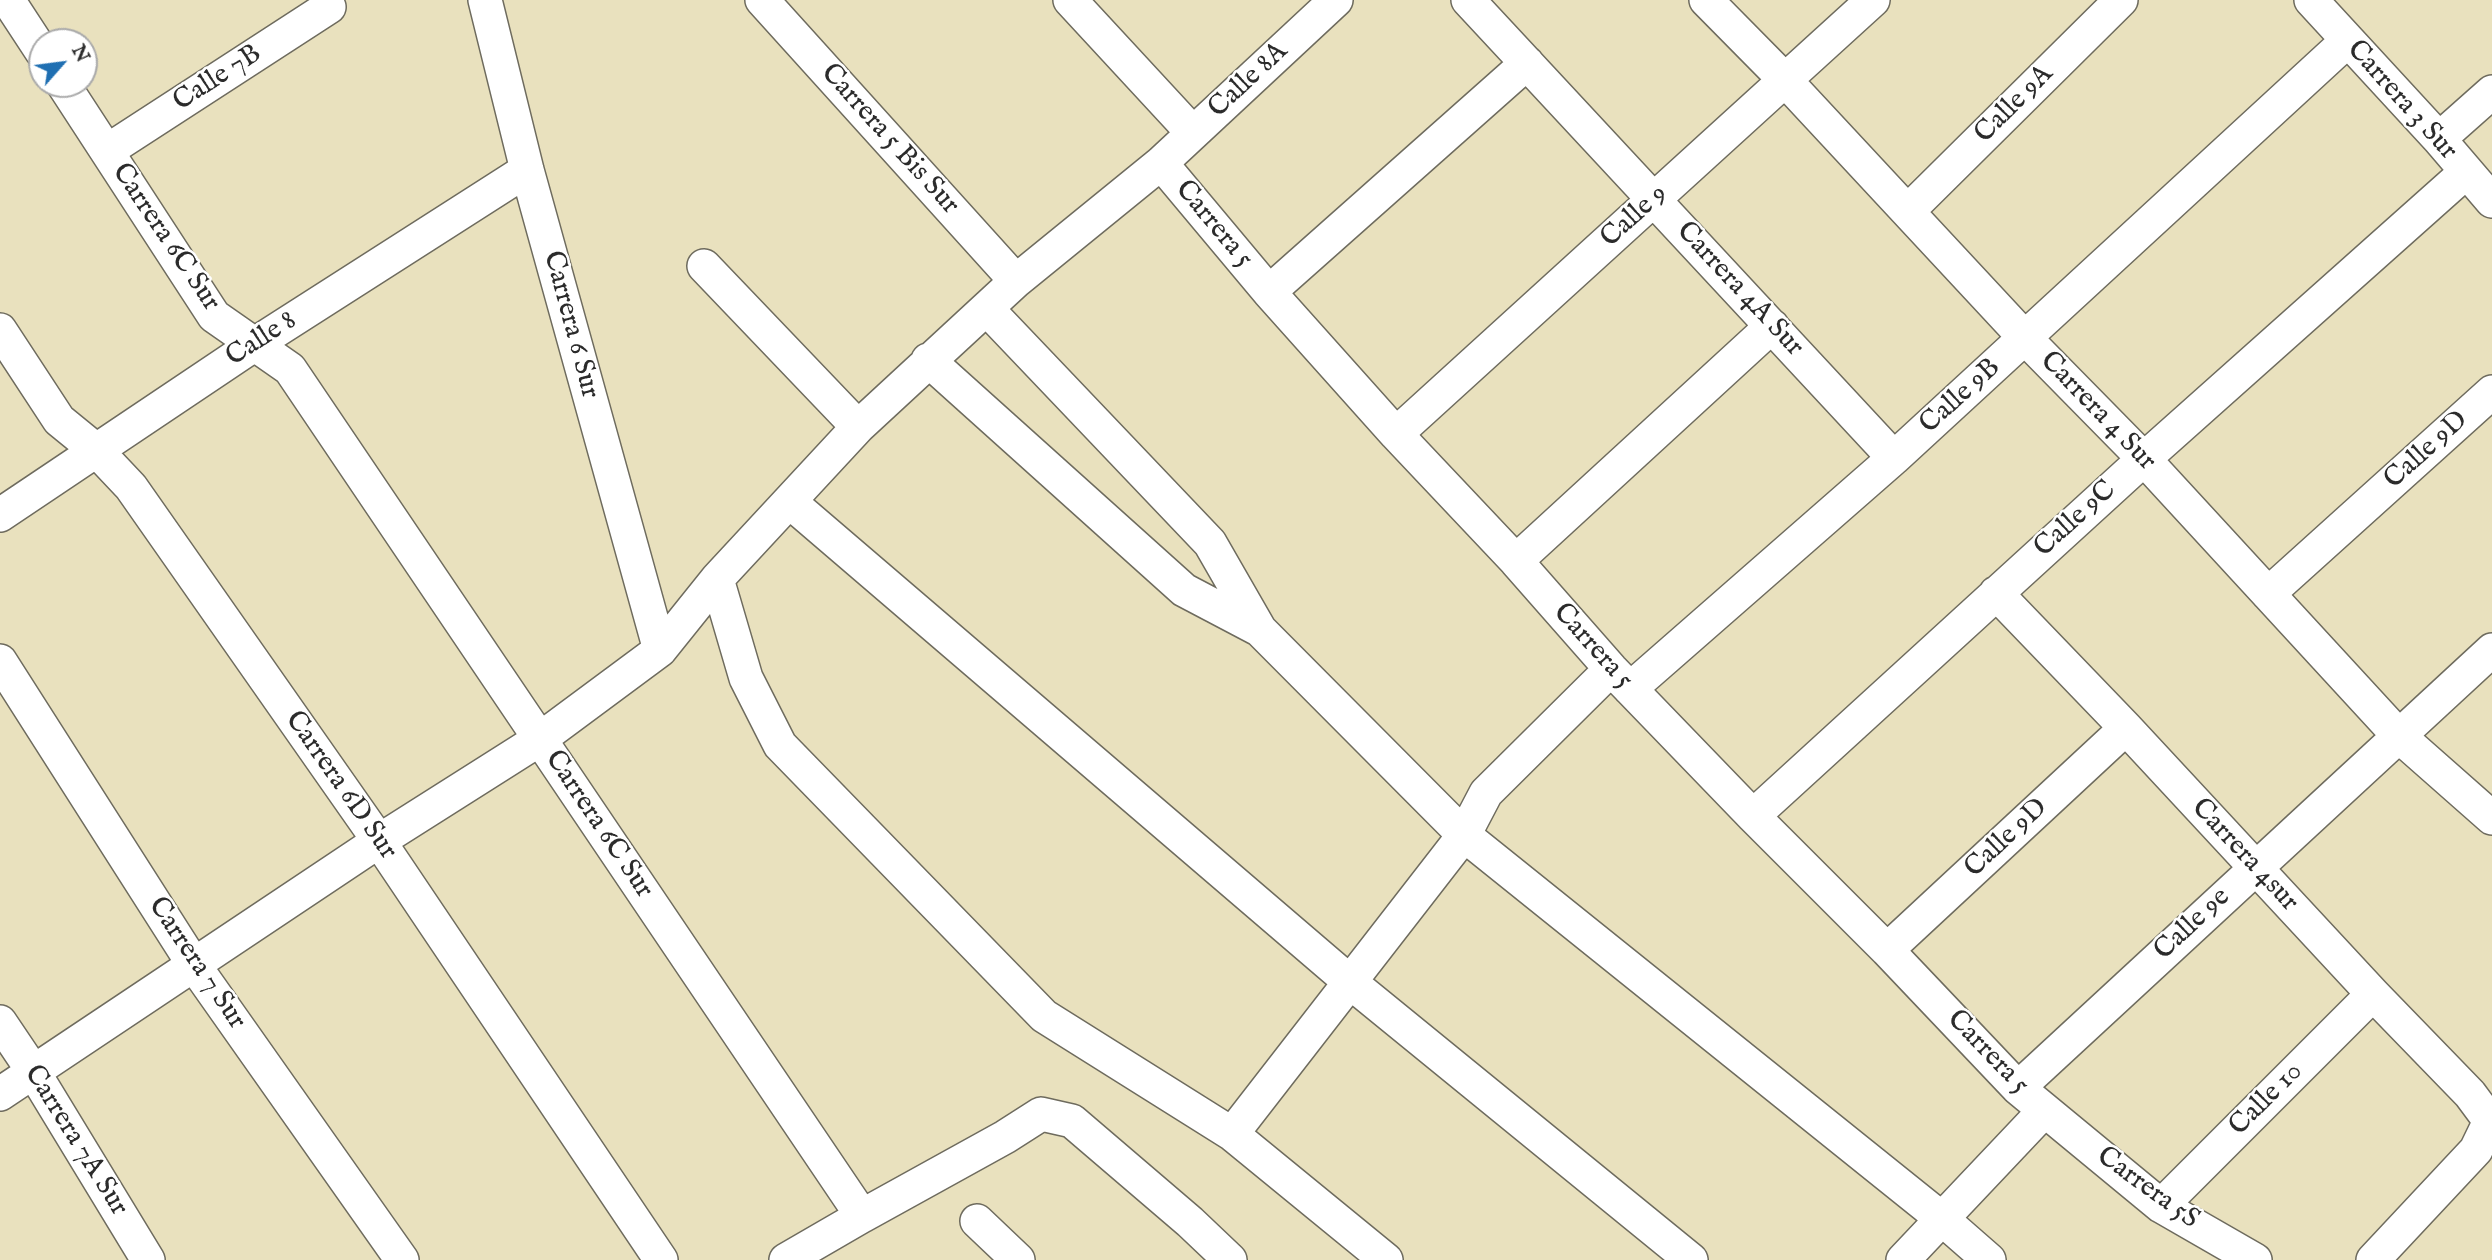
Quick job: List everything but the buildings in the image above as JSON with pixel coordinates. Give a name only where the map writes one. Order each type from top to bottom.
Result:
[{"type":"street","points":[[8,0],[28,31]]},
{"type":"street","name":"Carrera 6 Sur","points":[[485,0],[527,170],[660,650]]},
{"type":"street","name":"Carrera 5 Bis Sur","points":[[762,0],[1016,281]]},
{"type":"street","points":[[1070,0],[1194,133]]},
{"type":"street","name":"Calle 8A","points":[[0,1094],[379,841],[540,739],[660,650],[717,579],[858,427],[1016,281],[1161,163],[1336,0]]},
{"type":"street","name":"Carrera 4A Sur","points":[[1468,0],[1894,458]]},
{"type":"street","name":"Carrera 4 Sur","points":[[1706,0],[1785,80],[2026,339],[2144,459],[2399,736],[2492,818]]},
{"type":"street","name":"Calle 9","points":[[1396,434],[1873,0]]},
{"type":"street","name":"Calle 9A","points":[[1908,211],[2121,0]]},
{"type":"street","name":"Carrera 3 Sur","points":[[2311,0],[2439,139],[2492,201]]},
{"type":"street","name":"Calle 7B","points":[[107,151],[329,6]]},
{"type":"street","name":"Calle 9B","points":[[1232,1134],[1464,835],[1486,793],[1620,679],[1894,458],[2347,41]]},
{"type":"street","points":[[1269,292],[1527,63]]},
{"type":"street","points":[[2439,139],[2492,92]]},
{"type":"street","name":"Carrera 6C Sur","points":[[72,98],[214,316],[290,369],[862,1216]]},
{"type":"street","name":"Carrera 5","points":[[1161,163],[1269,292],[1396,434],[1516,561],[1620,679],[1887,950],[2018,1088],[2044,1111]]},
{"type":"street","name":"Calle 8","points":[[0,515],[255,344],[527,170]]},
{"type":"street","name":"Calle 9C","points":[[1753,816],[2144,459],[2466,172]]},
{"type":"street","points":[[704,266],[858,427]]},
{"type":"street","points":[[987,309],[1210,544],[1260,630],[1464,835],[1941,1218],[1989,1260]]},
{"type":"street","points":[[1516,561],[1772,326]]},
{"type":"street","name":"Carrera 6D Sur","points":[[0,330],[59,421],[97,451],[131,487],[379,841],[661,1260]]},
{"type":"street","points":[[928,360],[1184,590],[1260,630]]},
{"type":"street","name":"Calle 9D","points":[[2267,594],[2492,392]]},
{"type":"street","points":[[790,502],[1350,982],[1691,1260]]},
{"type":"street","points":[[717,579],[746,678],[780,745],[1044,1016],[1232,1134],[1386,1260]]},
{"type":"street","name":"Carrera 4sur","points":[[1996,593],[2470,1094],[2490,1121],[2476,1150],[2373,1260]]},
{"type":"street","name":"Calle 9e","points":[[2018,1088],[2492,649]]},
{"type":"street","name":"Carrera 7 Sur","points":[[0,661],[194,965],[402,1260]]},
{"type":"street","name":"Calle 9D","points":[[1887,950],[2126,728]]},
{"type":"street","name":"Calle 10","points":[[2161,1206],[2373,994]]},
{"type":"street","name":"Carrera 7A Sur","points":[[0,1022],[33,1071],[148,1260]]},
{"type":"street","points":[[1902,1260],[2044,1111]]},
{"type":"street","name":"Carrera 5S","points":[[2044,1111],[2161,1206],[2255,1260]]},
{"type":"street","points":[[786,1260],[1041,1114],[1072,1121],[1190,1222],[1230,1260]]},
{"type":"street","points":[[977,1221],[1018,1260]]}]
